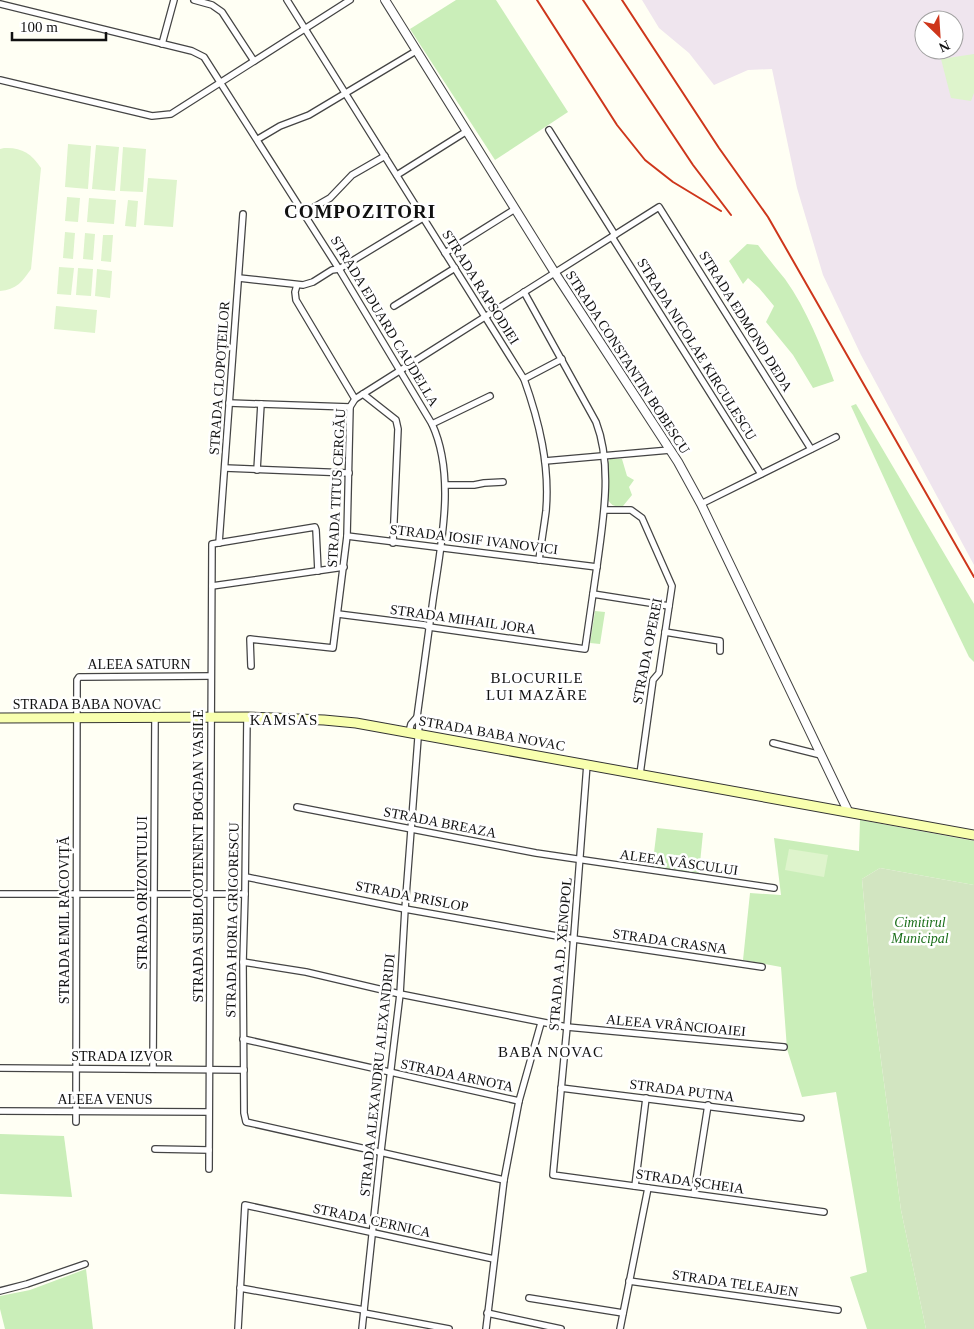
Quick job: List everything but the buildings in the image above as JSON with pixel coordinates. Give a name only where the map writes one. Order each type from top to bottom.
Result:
[{"type":"main road","name":"STRADA BABA NOVAC","points":[[0,718],[247,717],[324,720],[363,724],[974,835]]},
{"type":"street","points":[[162,44],[174,0]]},
{"type":"street","points":[[194,0],[212,5],[222,12],[254,61]]},
{"type":"street","name":"STRADA RAPSODIEI","points":[[287,0],[524,379],[535,409],[545,461],[546,510],[540,560]]},
{"type":"street","points":[[0,80],[152,116],[171,114],[350,0]]},
{"type":"street","name":"STRADA CONSTANTIN BOBESCU","points":[[385,0],[555,273],[670,450],[701,504],[848,811]]},
{"type":"street","name":"STRADA EDUARD CAUDELLA","points":[[2,3],[192,51],[204,57],[339,268],[432,424],[442,450],[446,485],[441,548],[416,717],[411,724],[414,733]]},
{"type":"street","points":[[258,140],[280,126],[309,115],[416,51]]},
{"type":"street","name":"STRADA NICOLAE KIRCULESCU","points":[[549,130],[761,474]]},
{"type":"street","points":[[397,176],[467,132]]},
{"type":"street","points":[[304,213],[330,198],[352,175],[385,156]]},
{"type":"street","name":"STRADA EDMOND DEDA","points":[[613,236],[659,207],[812,449]]},
{"type":"street","points":[[445,253],[515,209]]},
{"type":"street","name":"STRADA CLOPOȚEILOR","points":[[216,544],[225,468],[243,214]]},
{"type":"street","points":[[238,278],[284,282],[297,286],[313,282],[424,218]]},
{"type":"street","points":[[355,399],[613,236]]},
{"type":"street","points":[[394,306],[454,268]]},
{"type":"street","name":"STRADA TITUS CERGĂU","points":[[251,666],[250,639],[333,648],[344,568],[347,536],[350,407],[355,399],[296,300],[295,292],[297,286]]},
{"type":"street","points":[[524,292],[596,422],[602,441],[605,510],[593,594],[669,606]]},
{"type":"street","points":[[524,379],[562,359]]},
{"type":"street","points":[[363,394],[396,420],[398,429],[393,543]]},
{"type":"street","points":[[432,424],[490,396]]},
{"type":"street","points":[[229,404],[350,407]]},
{"type":"street","points":[[257,470],[261,404]]},
{"type":"street","points":[[701,504],[836,437]]},
{"type":"street","points":[[545,461],[670,450]]},
{"type":"street","points":[[225,468],[349,473]]},
{"type":"street","points":[[446,485],[502,482]]},
{"type":"street","name":"STRADA OPEREI","points":[[605,510],[631,510],[642,518],[672,586],[659,673],[653,680],[640,774]]},
{"type":"street","points":[[216,544],[315,528],[318,571]]},
{"type":"street","name":"STRADA IOSIF IVANOVICI","points":[[347,536],[597,567]]},
{"type":"street","name":"STRADA SUBLOCOTENENT BOGDAN VASILE","points":[[209,1169],[210,717],[212,586],[216,544]]},
{"type":"street","points":[[212,586],[344,568]]},
{"type":"street","name":"STRADA MIHAIL JORA","points":[[338,614],[585,649],[593,594]]},
{"type":"street","points":[[665,632],[720,641],[720,651]]},
{"type":"street","name":"ALEEA SATURN","points":[[77,718],[77,680],[79,677],[211,676]]},
{"type":"street","name":"STRADA ORIZONTULUI","points":[[153,1069],[155,717]]},
{"type":"street","name":"STRADA HORIA GRIGORESCU","points":[[247,717],[246,878],[243,962],[244,1113],[246,1122],[381,1152]]},
{"type":"street","name":"STRADA EDUARD CAUDELLA","points":[[414,733],[419,725],[416,717]]},
{"type":"street","name":"STRADA EMIL RACOVIȚĂ","points":[[76,1122],[77,718]]},
{"type":"street","name":"STRADA ALEXANDRU ALEXANDRIDI","points":[[362,1329],[400,994],[411,829],[414,733]]},
{"type":"street","points":[[773,743],[821,755]]},
{"type":"street","name":"STRADA A.D. XENOPOL","points":[[553,1175],[567,1027],[587,764]]},
{"type":"street","name":"STRADA BREAZA","points":[[296,806],[580,860]]},
{"type":"street","name":"ALEEA VÂSCULUI","points":[[580,860],[774,888]]},
{"type":"street","name":"STRADA PRISLOP","points":[[246,878],[574,939]]},
{"type":"street","points":[[0,894],[245,894]]},
{"type":"street","name":"STRADA CRASNA","points":[[574,939],[762,967]]},
{"type":"street","name":"ALEEA VRÂNCIOAIEI","points":[[243,962],[306,972],[400,994],[567,1027],[784,1047]]},
{"type":"street","points":[[486,1329],[504,1180],[519,1101],[542,1023]]},
{"type":"street","name":"STRADA ARNOTA","points":[[244,1039],[519,1101]]},
{"type":"street","name":"STRADA IZVOR","points":[[0,1068],[244,1070]]},
{"type":"street","name":"STRADA PUTNA","points":[[561,1088],[800,1118]]},
{"type":"street","points":[[635,1186],[646,1098]]},
{"type":"street","points":[[694,1194],[708,1105]]},
{"type":"street","name":"ALEEA VENUS","points":[[0,1111],[209,1112]]},
{"type":"street","points":[[155,1149],[209,1150]]},
{"type":"street","points":[[381,1152],[504,1180]]},
{"type":"street","name":"STRADA ȘCHEIA","points":[[553,1175],[824,1212]]},
{"type":"street","points":[[620,1329],[648,1188]]},
{"type":"street","name":"STRADA CERNICA","points":[[240,1288],[245,1205],[494,1259]]},
{"type":"street","points":[[0,1291],[27,1284],[85,1264]]},
{"type":"street","name":"STRADA TELEAJEN","points":[[629,1281],[838,1310]]},
{"type":"street","points":[[238,1329],[240,1288],[449,1329]]},
{"type":"street","points":[[529,1298],[623,1313]]},
{"type":"street","points":[[487,1313],[561,1329]]},
{"type":"shaded area","points":[[642,0],[974,0],[974,565],[861,355],[823,275],[797,188],[772,69],[748,70],[714,85],[689,53],[659,28]]},
{"type":"green space","points":[[456,0],[496,0],[568,112],[495,160],[410,29]]},
{"type":"green space","points":[[974,54],[974,93],[971,101],[951,98],[941,60],[964,60],[964,56]]},
{"type":"green space","points":[[68,144],[91,146],[88,189],[65,187]]},
{"type":"green space","points":[[96,145],[119,147],[115,191],[92,189]]},
{"type":"green space","points":[[123,147],[146,149],[143,192],[120,191]]},
{"type":"green space","points":[[0,149],[25,152],[41,168],[31,269],[18,284],[10,289],[0,291]]},
{"type":"green space","points":[[148,178],[177,180],[173,227],[144,225]]},
{"type":"green space","points":[[67,197],[80,198],[78,222],[65,221]]},
{"type":"green space","points":[[89,198],[116,200],[114,224],[87,222]]},
{"type":"green space","points":[[128,200],[138,201],[136,227],[125,226]]},
{"type":"green space","points":[[65,232],[75,233],[73,259],[63,258]]},
{"type":"green space","points":[[85,233],[95,234],[93,260],[83,259]]},
{"type":"green space","points":[[103,235],[113,235],[111,262],[101,261]]},
{"type":"green space","points":[[747,244],[758,245],[793,291],[813,328],[834,381],[813,388],[793,355],[766,322],[774,306],[748,278],[743,284],[729,261]]},
{"type":"green space","points":[[59,267],[74,268],[71,295],[57,294]]},
{"type":"green space","points":[[78,268],[93,269],[91,296],[76,295]]},
{"type":"green space","points":[[97,269],[112,271],[110,298],[95,296]]},
{"type":"green space","points":[[56,306],[97,310],[95,333],[54,329]]},
{"type":"green space","points":[[856,404],[974,604],[974,662],[969,657],[912,539],[851,406]]},
{"type":"green space","points":[[610,459],[622,459],[627,476],[634,480],[629,487],[632,495],[623,506],[614,506],[608,500],[608,462]]},
{"type":"green space","points":[[595,611],[605,612],[600,644],[590,643]]},
{"type":"green space","points":[[860,820],[974,841],[974,885],[880,868],[862,879],[873,1000],[901,1210],[926,1329],[867,1329],[850,1277],[867,1272],[836,1092],[802,1097],[787,1049],[781,967],[743,960],[750,893],[781,895],[774,838],[859,851]]},
{"type":"green space","points":[[657,828],[703,833],[699,873],[652,869]]},
{"type":"green space","points":[[789,849],[828,855],[824,877],[785,870]]},
{"type":"green space","name":"Cimitirul Municipal","points":[[880,868],[974,885],[974,1329],[926,1329],[901,1210],[873,1000],[862,879]]},
{"type":"green space","points":[[0,1134],[64,1136],[72,1197],[0,1194]]},
{"type":"green space","points":[[86,1269],[93,1329],[5,1329],[0,1309],[0,1296],[30,1290]]},
{"type":"railway","points":[[537,0],[617,125],[645,160],[673,182],[721,211]]},
{"type":"railway","points":[[583,0],[693,165],[731,215]]},
{"type":"railway","points":[[622,0],[719,148],[768,217],[974,577]]},
{"type":"district","name":"COMPOZITORI","points":[[360,211]]},
{"type":"district","name":"BLOCURILE LUI MAZĂRE","points":[[537,686]]},
{"type":"district","name":"KAMSAS","points":[[284,720]]},
{"type":"district","name":"BABA NOVAC","points":[[551,1052]]}]
